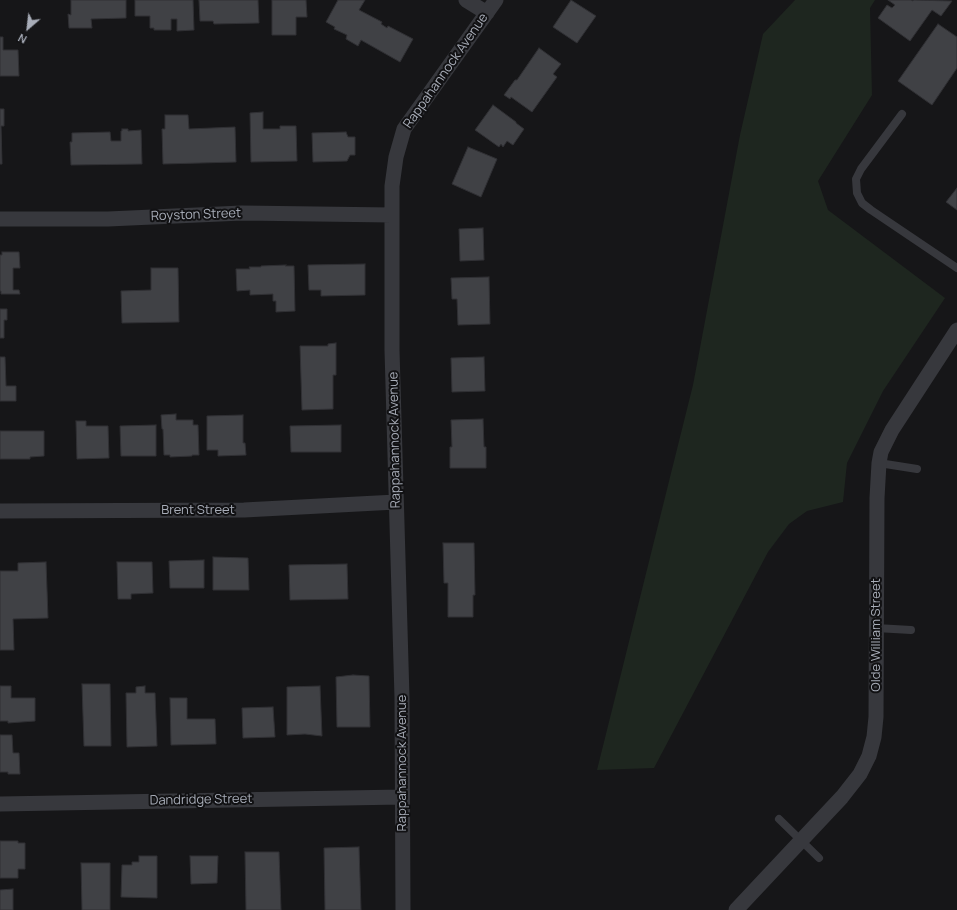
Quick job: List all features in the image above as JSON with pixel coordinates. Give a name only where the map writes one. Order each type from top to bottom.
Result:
[{"type":"street","points":[[466,0],[487,13]]},
{"type":"street","name":"Rappahannock Avenue","points":[[403,910],[402,698],[392,350],[392,186],[396,157],[404,129],[496,0]]},
{"type":"street","name":"Royston Street","points":[[0,219],[108,219],[242,213],[392,215]]},
{"type":"street","name":"Olde William Street","points":[[736,910],[855,782],[865,766],[869,756],[875,730],[877,498],[881,452],[892,430],[957,330]]},
{"type":"street","name":"Brent Street","points":[[0,511],[244,510],[396,502]]},
{"type":"street","name":"Dandridge Street","points":[[0,804],[402,797]]},
{"type":"lane","points":[[902,114],[861,169],[856,180],[857,193],[862,203],[871,210],[957,268]]},
{"type":"lane","points":[[879,463],[917,469]]},
{"type":"lane","points":[[876,628],[911,630]]},
{"type":"lane","points":[[779,819],[819,858]]},
{"type":"shaded area","points":[[795,0],[875,0],[870,8],[872,95],[818,181],[828,210],[945,298],[883,391],[847,463],[843,502],[807,511],[789,524],[768,552],[654,768],[597,770],[693,385],[740,135],[763,34]]},
{"type":"building","points":[[71,0],[126,0],[126,18],[91,19],[92,28],[69,28],[68,14],[71,15]]},
{"type":"building","points":[[135,0],[193,0],[194,30],[177,31],[177,19],[171,19],[171,30],[154,30],[154,28],[150,28],[150,16],[135,16]]},
{"type":"building","points":[[199,0],[258,0],[259,23],[214,24],[213,21],[200,21]]},
{"type":"building","points":[[272,0],[306,0],[307,17],[296,17],[296,35],[272,35]]},
{"type":"building","points":[[338,0],[365,0],[359,10],[382,22],[381,24],[387,28],[388,26],[413,39],[400,62],[361,40],[358,46],[346,39],[347,35],[334,29],[335,27],[326,22]]},
{"type":"building","points":[[571,0],[596,16],[577,43],[553,27]]},
{"type":"building","points":[[888,0],[952,1],[941,16],[932,10],[910,41],[878,18],[887,5],[892,8],[895,5]]},
{"type":"building","points":[[938,24],[957,37],[957,68],[932,105],[898,81]]},
{"type":"building","points":[[0,37],[3,37],[3,50],[18,50],[19,76],[0,76]]},
{"type":"building","points":[[539,48],[561,64],[553,74],[557,77],[532,112],[511,97],[510,99],[504,95],[515,80],[517,80]]},
{"type":"building","points":[[493,105],[524,129],[513,145],[507,141],[503,147],[501,144],[499,147],[475,130]]},
{"type":"building","points":[[0,109],[4,109],[4,126],[1,126],[2,164],[0,164]]},
{"type":"building","points":[[263,112],[263,129],[280,129],[280,126],[296,126],[297,161],[251,162],[250,113]]},
{"type":"building","points":[[165,115],[188,115],[189,129],[235,127],[236,162],[163,164],[162,129],[165,129]]},
{"type":"building","points":[[122,129],[128,129],[128,131],[141,130],[142,164],[71,165],[70,142],[72,142],[72,133],[110,132],[111,141],[121,141]]},
{"type":"building","points":[[346,132],[348,137],[355,137],[355,155],[350,155],[347,161],[313,162],[312,133]]},
{"type":"building","points":[[468,147],[497,159],[481,197],[452,184]]},
{"type":"building","points":[[957,188],[957,210],[946,202]]},
{"type":"building","points":[[483,228],[484,260],[460,261],[459,229]]},
{"type":"building","points":[[2,252],[19,252],[20,268],[13,268],[13,290],[19,290],[20,294],[1,294],[0,255],[2,255]]},
{"type":"building","points":[[365,264],[365,295],[321,296],[321,290],[309,290],[308,265]]},
{"type":"building","points":[[286,265],[285,266],[294,266],[295,311],[276,312],[276,301],[273,301],[273,294],[250,295],[250,290],[237,291],[236,269]]},
{"type":"building","points":[[151,268],[178,268],[179,322],[122,323],[121,291],[151,290]]},
{"type":"building","points":[[489,277],[490,324],[458,325],[457,299],[452,299],[451,278]]},
{"type":"building","points":[[0,309],[7,309],[7,320],[4,320],[4,338],[0,338]]},
{"type":"building","points":[[336,343],[336,375],[333,375],[333,409],[302,410],[300,346],[328,346],[328,344]]},
{"type":"building","points":[[0,357],[5,357],[6,386],[16,386],[16,401],[0,401]]},
{"type":"building","points":[[484,357],[485,391],[452,392],[451,358]]},
{"type":"building","points":[[176,414],[176,420],[193,420],[193,425],[198,425],[199,455],[170,457],[170,455],[164,455],[161,415]]},
{"type":"building","points":[[243,415],[243,443],[245,443],[246,455],[218,456],[218,450],[207,450],[207,416]]},
{"type":"building","points":[[483,419],[484,447],[486,447],[486,468],[450,468],[450,447],[452,447],[451,420]]},
{"type":"building","points":[[76,421],[86,421],[86,426],[108,426],[109,458],[77,459]]},
{"type":"building","points":[[156,425],[156,456],[121,456],[120,426]]},
{"type":"building","points":[[341,425],[341,452],[291,452],[290,426]]},
{"type":"building","points":[[0,431],[44,431],[44,456],[30,457],[30,459],[0,459]]},
{"type":"building","points":[[443,543],[474,543],[475,595],[473,595],[473,617],[448,617],[448,583],[444,583]]},
{"type":"building","points":[[213,557],[248,558],[249,590],[213,590]]},
{"type":"building","points":[[204,560],[204,588],[170,588],[169,561]]},
{"type":"building","points":[[46,562],[48,618],[13,619],[14,650],[0,650],[0,571],[18,571],[18,563]]},
{"type":"building","points":[[117,562],[152,562],[153,593],[131,594],[131,599],[118,599]]},
{"type":"building","points":[[347,564],[348,599],[290,600],[289,565]]},
{"type":"building","points":[[353,675],[369,676],[370,727],[337,727],[336,677]]},
{"type":"building","points":[[82,684],[110,684],[111,746],[84,746]]},
{"type":"building","points":[[0,686],[11,686],[11,698],[35,698],[35,721],[8,723],[8,721],[0,721]]},
{"type":"building","points":[[145,686],[145,693],[155,693],[157,746],[127,747],[126,693],[136,693],[136,687]]},
{"type":"building","points":[[320,686],[322,736],[305,734],[287,735],[287,687]]},
{"type":"building","points":[[170,698],[187,698],[187,719],[215,719],[216,744],[171,745]]},
{"type":"building","points":[[273,707],[275,737],[243,738],[242,708]]},
{"type":"building","points":[[0,735],[12,735],[13,753],[19,753],[20,774],[0,772]]},
{"type":"building","points":[[0,841],[18,841],[18,843],[25,843],[25,869],[18,869],[18,878],[0,878]]},
{"type":"building","points":[[359,847],[361,910],[325,910],[324,848]]},
{"type":"building","points":[[245,852],[279,852],[281,910],[246,910]]},
{"type":"building","points":[[139,856],[157,856],[157,898],[121,897],[122,865],[132,865],[132,862],[139,862]]},
{"type":"building","points":[[190,856],[218,856],[217,883],[191,884]]},
{"type":"building","points":[[81,863],[110,863],[110,910],[82,910]]},
{"type":"building","points":[[13,889],[13,910],[0,910],[0,890]]}]
